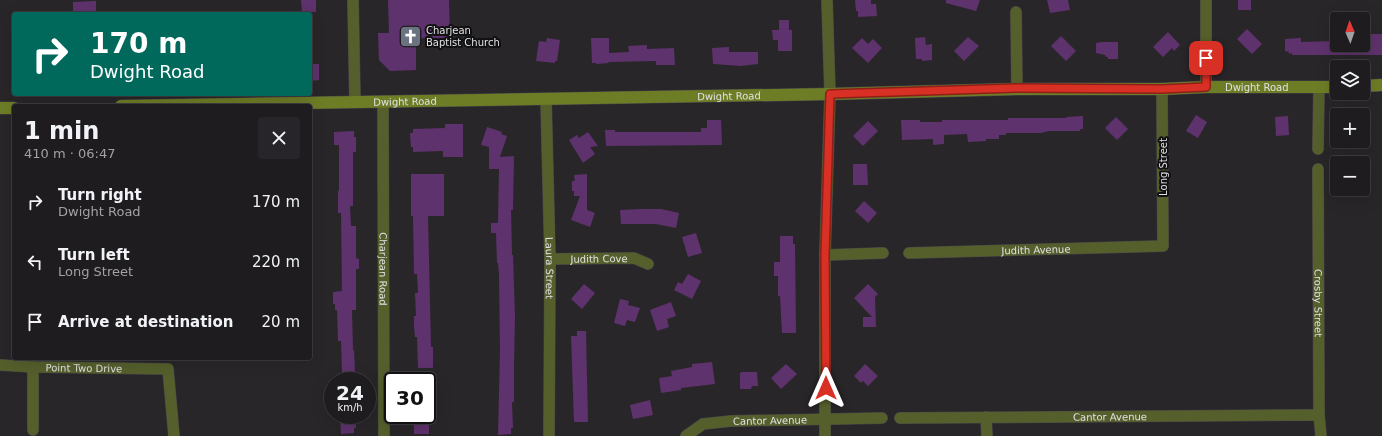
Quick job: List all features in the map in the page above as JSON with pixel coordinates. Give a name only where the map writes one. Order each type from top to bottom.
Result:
[{"type":"street","points":[[353,0],[355,102]]},
{"type":"street","points":[[825,436],[825,255],[830,94],[827,0]]},
{"type":"street","points":[[1206,0],[1206,87]]},
{"type":"street","points":[[1016,12],[1017,88]]},
{"type":"street","points":[[1370,86],[1382,85]]},
{"type":"street","name":"Dwight Road","points":[[238,104],[830,94],[1017,88],[1162,89],[1206,87],[1330,87]]},
{"type":"street","points":[[1318,87],[1318,149]]},
{"type":"street","name":"Long Street","points":[[1162,89],[1163,246]]},
{"type":"street","name":"Laura Street","points":[[546,99],[550,259],[550,436]]},
{"type":"street","name":"Charjean Road","points":[[382,102],[384,436]]},
{"type":"street","points":[[0,108],[12,108]]},
{"type":"street","name":"Crosby Street","points":[[1318,169],[1319,415],[1321,436]]},
{"type":"street","name":"Judith Avenue","points":[[909,253],[1163,246]]},
{"type":"street","points":[[825,255],[883,253]]},
{"type":"street","name":"Judith Cove","points":[[550,259],[634,258],[648,264]]},
{"type":"street","name":"Point Two Drive","points":[[0,365],[33,367],[168,369],[174,436]]},
{"type":"street","points":[[33,367],[33,430]]},
{"type":"street","name":"Cantor Avenue","points":[[900,418],[1319,415]]},
{"type":"street","points":[[986,417],[987,436]]},
{"type":"street","name":"Cantor Avenue","points":[[686,436],[703,424],[732,421],[882,418]]},
{"type":"building","points":[[301,0],[316,0],[316,12],[302,12]]},
{"type":"building","points":[[388,0],[449,0],[450,38],[422,38],[416,44],[416,70],[390,71],[379,60],[378,33],[389,33]]},
{"type":"building","points":[[855,0],[871,0],[871,4],[876,4],[877,16],[858,17]]},
{"type":"building","points":[[946,0],[980,0],[976,11],[946,3]]},
{"type":"building","points":[[1047,0],[1068,0],[1070,10],[1050,13]]},
{"type":"building","points":[[1238,0],[1251,0],[1251,10],[1238,10]]},
{"type":"building","points":[[96,1],[96,12],[73,12],[73,2]]},
{"type":"building","points":[[779,20],[789,20],[789,30],[792,30],[792,51],[778,51],[778,40],[773,40],[772,30],[779,30]]},
{"type":"building","points":[[1247,29],[1262,44],[1252,54],[1237,39]]},
{"type":"building","points":[[1168,32],[1180,45],[1174,51],[1172,48],[1163,57],[1153,47]]},
{"type":"building","points":[[1370,34],[1382,34],[1382,55],[1292,55],[1292,53],[1289,54],[1289,52],[1285,51],[1285,39],[1301,38],[1301,42],[1330,41],[1330,52],[1370,52]]},
{"type":"building","points":[[1061,36],[1076,51],[1066,61],[1051,46]]},
{"type":"building","points":[[925,37],[926,45],[932,44],[932,60],[922,61],[922,59],[916,59],[915,38]]},
{"type":"building","points":[[968,37],[979,46],[964,61],[954,51]]},
{"type":"building","points":[[547,38],[560,40],[557,61],[555,61],[555,63],[536,61],[539,41],[546,42]]},
{"type":"building","points":[[591,38],[609,38],[609,53],[629,52],[628,46],[647,45],[647,49],[674,48],[675,65],[656,65],[656,61],[592,63]]},
{"type":"building","points":[[862,38],[868,44],[873,39],[882,48],[868,63],[852,48]]},
{"type":"building","points":[[1118,42],[1118,59],[1108,59],[1105,55],[1096,53],[1096,43]]},
{"type":"building","points":[[729,47],[729,52],[758,52],[758,64],[741,66],[713,64],[712,48]]},
{"type":"building","points":[[312,64],[319,64],[319,80],[312,81]]},
{"type":"building","points":[[1196,115],[1207,122],[1198,138],[1186,131]]},
{"type":"building","points":[[1083,116],[1083,129],[1080,129],[1080,131],[1006,133],[1006,135],[999,135],[999,139],[986,139],[986,141],[968,142],[967,134],[944,135],[944,144],[933,145],[933,139],[902,140],[901,120],[942,122],[942,120],[1008,120],[1008,118],[1066,118]]},
{"type":"building","points":[[1288,116],[1289,135],[1276,136],[1275,117]]},
{"type":"building","points":[[1116,117],[1128,129],[1117,140],[1105,128]]},
{"type":"building","points":[[707,120],[721,120],[722,145],[606,146],[605,130],[615,130],[615,132],[701,132],[701,128],[707,128]]},
{"type":"building","points":[[868,121],[878,131],[863,146],[853,136]]},
{"type":"building","points":[[445,124],[463,124],[463,157],[443,157],[443,151],[413,152],[410,133],[413,133],[413,129],[445,128]]},
{"type":"building","points":[[487,127],[502,132],[501,134],[507,136],[500,157],[514,156],[513,210],[511,210],[515,317],[514,402],[512,402],[513,428],[511,428],[511,434],[498,435],[500,350],[499,275],[496,233],[491,233],[491,223],[498,223],[499,169],[489,169],[489,147],[481,145]]},
{"type":"building","points":[[354,131],[354,137],[356,137],[356,152],[353,152],[353,206],[350,206],[351,226],[356,226],[356,258],[359,259],[359,269],[356,269],[356,310],[352,310],[355,372],[342,372],[341,341],[338,341],[337,310],[335,310],[335,304],[333,304],[333,292],[342,291],[341,213],[338,213],[339,145],[334,145],[334,132]]},
{"type":"building","points":[[588,132],[598,146],[590,147],[595,154],[583,163],[569,140],[577,135],[579,138]]},
{"type":"building","points":[[853,164],[867,164],[868,185],[853,185]]},
{"type":"building","points":[[411,174],[444,174],[444,216],[428,216],[431,347],[433,347],[433,368],[418,368],[417,337],[415,337],[414,316],[416,316],[415,293],[418,293],[417,274],[414,274],[413,216],[411,216]]},
{"type":"building","points":[[587,174],[587,210],[595,213],[590,227],[571,220],[580,196],[574,196],[574,191],[572,191],[572,181],[575,181],[574,175]]},
{"type":"building","points":[[864,201],[877,213],[868,223],[855,211]]},
{"type":"building","points":[[661,209],[679,213],[676,228],[656,224],[621,224],[620,210]]},
{"type":"building","points":[[696,233],[702,253],[688,257],[682,237]]},
{"type":"building","points":[[780,236],[793,236],[793,244],[795,244],[796,333],[782,333],[780,296],[778,296],[778,276],[774,276],[774,262],[780,262]]},
{"type":"building","points":[[688,274],[701,281],[692,299],[674,290],[678,282],[682,284]]},
{"type":"building","points":[[584,284],[595,293],[582,309],[571,299]]},
{"type":"building","points":[[868,284],[878,294],[875,297],[876,327],[863,327],[863,317],[872,317],[854,298]]},
{"type":"building","points":[[620,299],[629,301],[628,305],[640,308],[635,322],[627,320],[625,326],[614,323]]},
{"type":"building","points":[[671,302],[676,316],[667,319],[669,327],[657,331],[650,310]]},
{"type":"building","points":[[577,331],[586,331],[588,422],[574,422],[571,336],[577,336]]},
{"type":"building","points":[[712,362],[715,384],[681,388],[681,390],[661,393],[659,378],[672,376],[671,371],[692,367],[692,364]]},
{"type":"building","points":[[786,364],[797,374],[781,389],[771,378]]},
{"type":"building","points":[[865,364],[878,376],[868,386],[863,381],[861,383],[854,376]]},
{"type":"building","points":[[757,372],[758,386],[752,386],[751,389],[740,389],[740,373]]},
{"type":"building","points":[[650,400],[653,415],[633,419],[630,405]]},
{"type":"building","points":[[340,424],[356,424],[354,433],[341,434]]},
{"type":"building","points":[[414,424],[429,424],[429,434],[414,434]]},
{"type":"place","name":"Charjean Baptist Church","points":[[411,36]]},
{"type":"route","points":[[826,388],[825,255],[830,94],[1017,88],[1162,89],[1206,87],[1206,58]]}]
